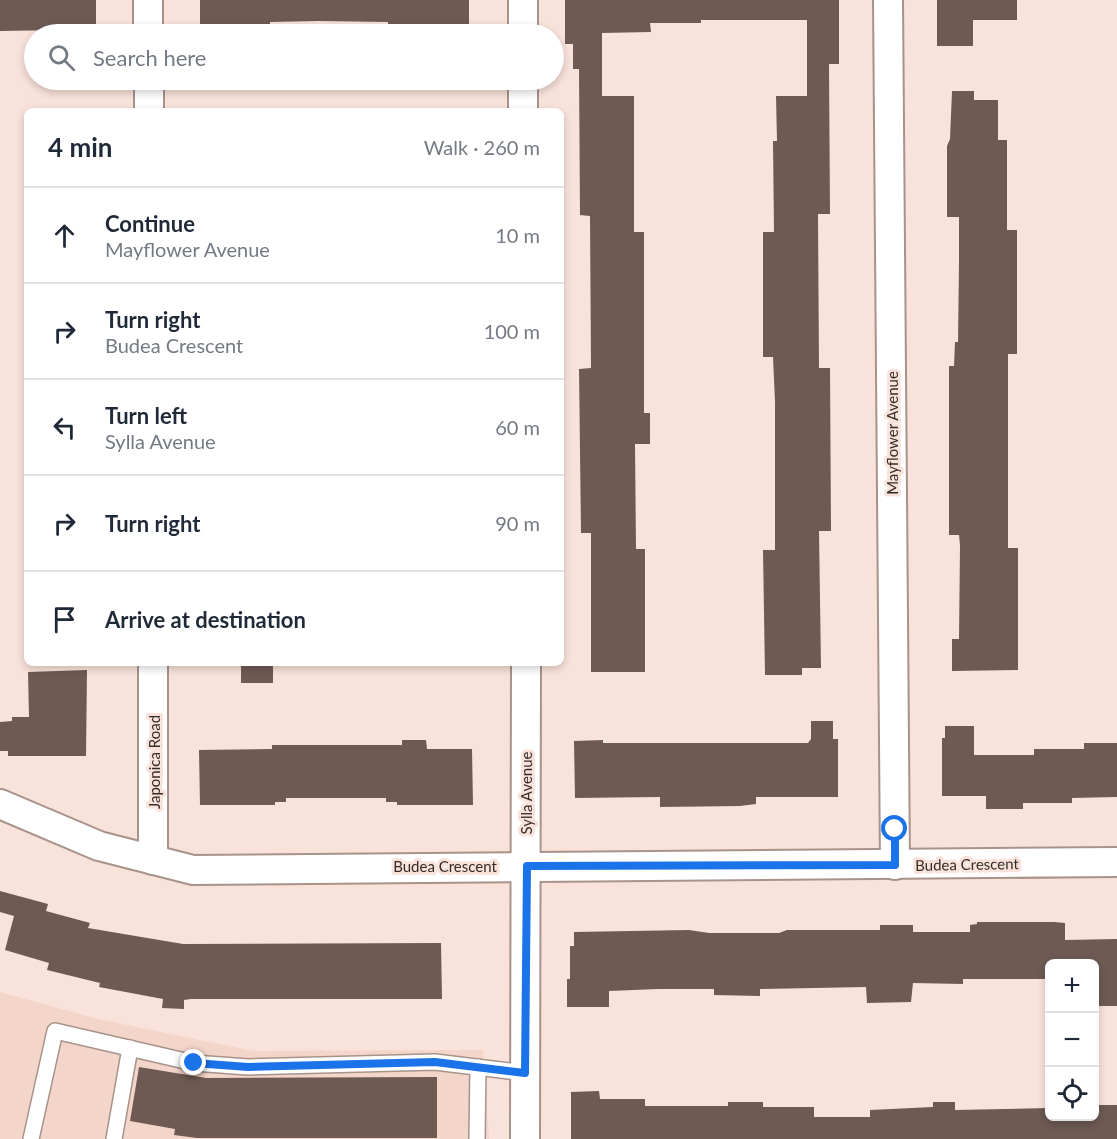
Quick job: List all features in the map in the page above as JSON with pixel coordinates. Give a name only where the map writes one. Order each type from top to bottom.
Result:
[{"type":"street","points":[[148,0],[148,24]]},
{"type":"street","points":[[523,0],[523,24]]},
{"type":"street","name":"Mayflower Avenue","points":[[888,0],[895,865]]},
{"type":"street","points":[[149,90],[149,108]]},
{"type":"street","points":[[523,90],[523,108]]},
{"type":"street","name":"Japonica Road","points":[[153,666],[153,860]]},
{"type":"street","name":"Sylla Avenue","points":[[525,1139],[526,666]]},
{"type":"street","name":"Budea Crescent","points":[[0,804],[99,846],[193,870],[1117,862]]},
{"type":"lane","points":[[31,1139],[55,1031],[194,1063],[248,1067],[435,1062],[525,1073]]},
{"type":"lane","points":[[114,1139],[130,1048]]},
{"type":"lane","points":[[477,1068],[477,1139]]},
{"type":"shaded area","points":[[0,992],[98,1019],[253,1051],[483,1050],[489,1139],[0,1139]]},
{"type":"building","points":[[0,0],[96,0],[96,24],[24,24],[24,31],[0,31]]},
{"type":"building","points":[[200,0],[469,0],[469,24],[319,21],[200,24]]},
{"type":"building","points":[[565,0],[839,0],[839,64],[829,64],[830,214],[818,214],[819,368],[830,368],[831,531],[819,531],[821,668],[802,668],[802,675],[765,675],[763,550],[775,550],[775,402],[773,357],[763,357],[763,232],[774,232],[773,141],[777,141],[776,96],[807,96],[807,20],[701,20],[701,23],[650,23],[651,32],[602,33],[602,96],[634,96],[634,232],[644,232],[644,413],[650,413],[650,444],[635,444],[636,549],[645,549],[645,672],[591,672],[591,533],[581,533],[579,369],[591,368],[590,216],[580,215],[579,69],[573,69],[573,44],[565,44]]},
{"type":"building","points":[[937,0],[1017,0],[1017,20],[973,20],[973,46],[937,46]]},
{"type":"building","points":[[952,91],[974,91],[974,100],[998,100],[998,140],[1007,140],[1007,230],[1017,230],[1017,354],[1008,354],[1008,548],[1018,548],[1018,670],[952,671],[952,639],[959,639],[960,545],[959,535],[949,535],[949,366],[954,366],[955,342],[958,342],[959,262],[959,217],[947,217],[947,146],[950,139]]},
{"type":"building","points":[[241,666],[273,666],[273,683],[241,683]]},
{"type":"building","points":[[87,670],[86,756],[8,756],[8,751],[0,751],[0,722],[12,721],[12,717],[29,717],[28,672]]},
{"type":"building","points":[[811,721],[833,721],[833,739],[838,739],[838,797],[756,797],[756,804],[740,806],[660,807],[660,797],[575,798],[574,741],[808,743],[811,739]]},
{"type":"building","points":[[945,726],[974,726],[974,755],[1034,755],[1034,749],[1084,749],[1084,743],[1117,743],[1117,797],[1072,798],[1072,803],[1023,803],[1023,809],[986,809],[986,796],[942,796],[942,738],[945,738]]},
{"type":"building","points":[[402,740],[426,740],[427,749],[472,749],[473,805],[397,805],[397,802],[386,802],[386,798],[286,798],[286,802],[275,802],[275,805],[200,805],[199,750],[272,749],[272,745],[402,745]]},
{"type":"building","points":[[0,891],[48,904],[46,911],[90,923],[88,928],[183,944],[441,943],[442,999],[191,999],[184,1000],[184,1009],[162,1008],[163,999],[99,987],[100,983],[47,970],[49,963],[5,950],[14,916],[0,912]]},
{"type":"building","points":[[977,922],[1065,923],[1065,940],[1117,939],[1117,1006],[1099,1006],[1099,959],[1045,959],[1045,979],[963,979],[963,984],[913,983],[911,1002],[867,1003],[866,987],[760,989],[760,996],[714,995],[714,989],[658,989],[609,991],[609,1007],[567,1007],[570,946],[574,946],[574,932],[689,930],[709,933],[779,933],[787,930],[880,930],[880,925],[913,925],[913,932],[970,932],[970,925],[977,924]]},
{"type":"building","points":[[139,1067],[206,1078],[437,1077],[437,1138],[197,1138],[174,1135],[175,1129],[130,1121]]},
{"type":"building","points":[[599,1091],[600,1099],[645,1099],[645,1106],[728,1106],[728,1102],[763,1102],[763,1107],[814,1107],[814,1117],[870,1117],[870,1110],[933,1107],[933,1102],[955,1102],[955,1110],[1045,1108],[1045,1121],[1099,1121],[1099,1105],[1117,1105],[1117,1139],[571,1139],[571,1092]]},
{"type":"route","points":[[194,1063],[248,1067],[435,1062],[525,1073],[527,866],[895,865],[895,829]]}]
